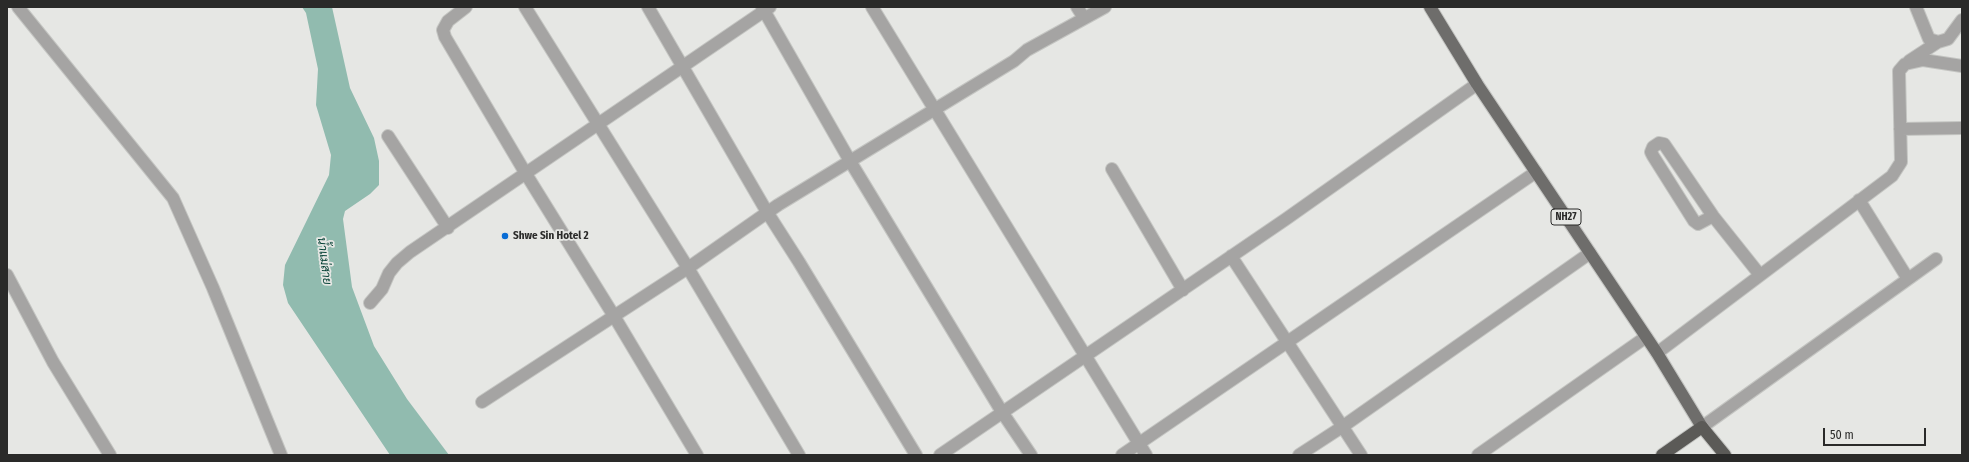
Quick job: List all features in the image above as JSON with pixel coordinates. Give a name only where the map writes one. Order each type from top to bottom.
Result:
[{"type":"highway","points":[[1662,455],[1702,427]]},
{"type":"highway","name":"NH27","points":[[1702,427],[1725,455]]},
{"type":"main road","name":"NH27","points":[[1430,7],[1477,84],[1646,337],[1702,427]]},
{"type":"street","points":[[18,7],[173,198],[213,288],[281,455]]},
{"type":"street","points":[[466,7],[448,21],[443,30],[445,37],[526,174],[614,316],[697,455]]},
{"type":"street","points":[[525,7],[596,124],[688,268],[799,455]]},
{"type":"street","points":[[648,7],[767,212],[916,455]]},
{"type":"street","points":[[872,7],[1146,455]]},
{"type":"street","points":[[1077,7],[1084,18]]},
{"type":"street","points":[[482,402],[688,268],[767,212],[1014,61],[1027,50],[1105,7]]},
{"type":"street","points":[[1916,7],[1929,39],[1938,42]]},
{"type":"street","points":[[370,303],[382,289],[389,273],[397,263],[410,252],[448,228],[596,124],[649,90],[766,8],[850,161],[1002,412],[1031,455]]},
{"type":"street","points":[[1656,353],[1892,176],[1901,162],[1899,71],[1906,64],[1938,42],[1948,39],[1962,20]]},
{"type":"street","points":[[1906,64],[1923,60],[1962,66]]},
{"type":"street","points":[[940,455],[1183,290],[1477,84]]},
{"type":"street","points":[[1900,129],[1962,128]]},
{"type":"street","points":[[388,136],[448,228]]},
{"type":"street","points":[[1713,216],[1698,224],[1694,220],[1653,156],[1651,152],[1653,147],[1659,143],[1664,144],[1713,216],[1760,275]]},
{"type":"street","points":[[1112,169],[1183,290]]},
{"type":"street","points":[[1122,455],[1536,172]]},
{"type":"street","points":[[1859,200],[1908,279]]},
{"type":"street","points":[[1299,455],[1342,427],[1590,253]]},
{"type":"street","points":[[1231,256],[1361,455]]},
{"type":"street","points":[[1702,427],[1936,259]]},
{"type":"street","points":[[7,275],[53,362],[110,455]]},
{"type":"street","points":[[1478,455],[1646,337]]},
{"type":"water","name":"น้ำแม่สาย","points":[[302,7],[332,7],[350,88],[374,138],[379,161],[379,185],[370,194],[345,211],[343,219],[352,287],[374,346],[407,399],[449,455],[390,455],[288,303],[283,285],[285,265],[329,175],[331,155],[316,105],[318,69],[306,13]]},
{"type":"place","name":"Shwe Sin Hotel 2","points":[[505,236]]}]
